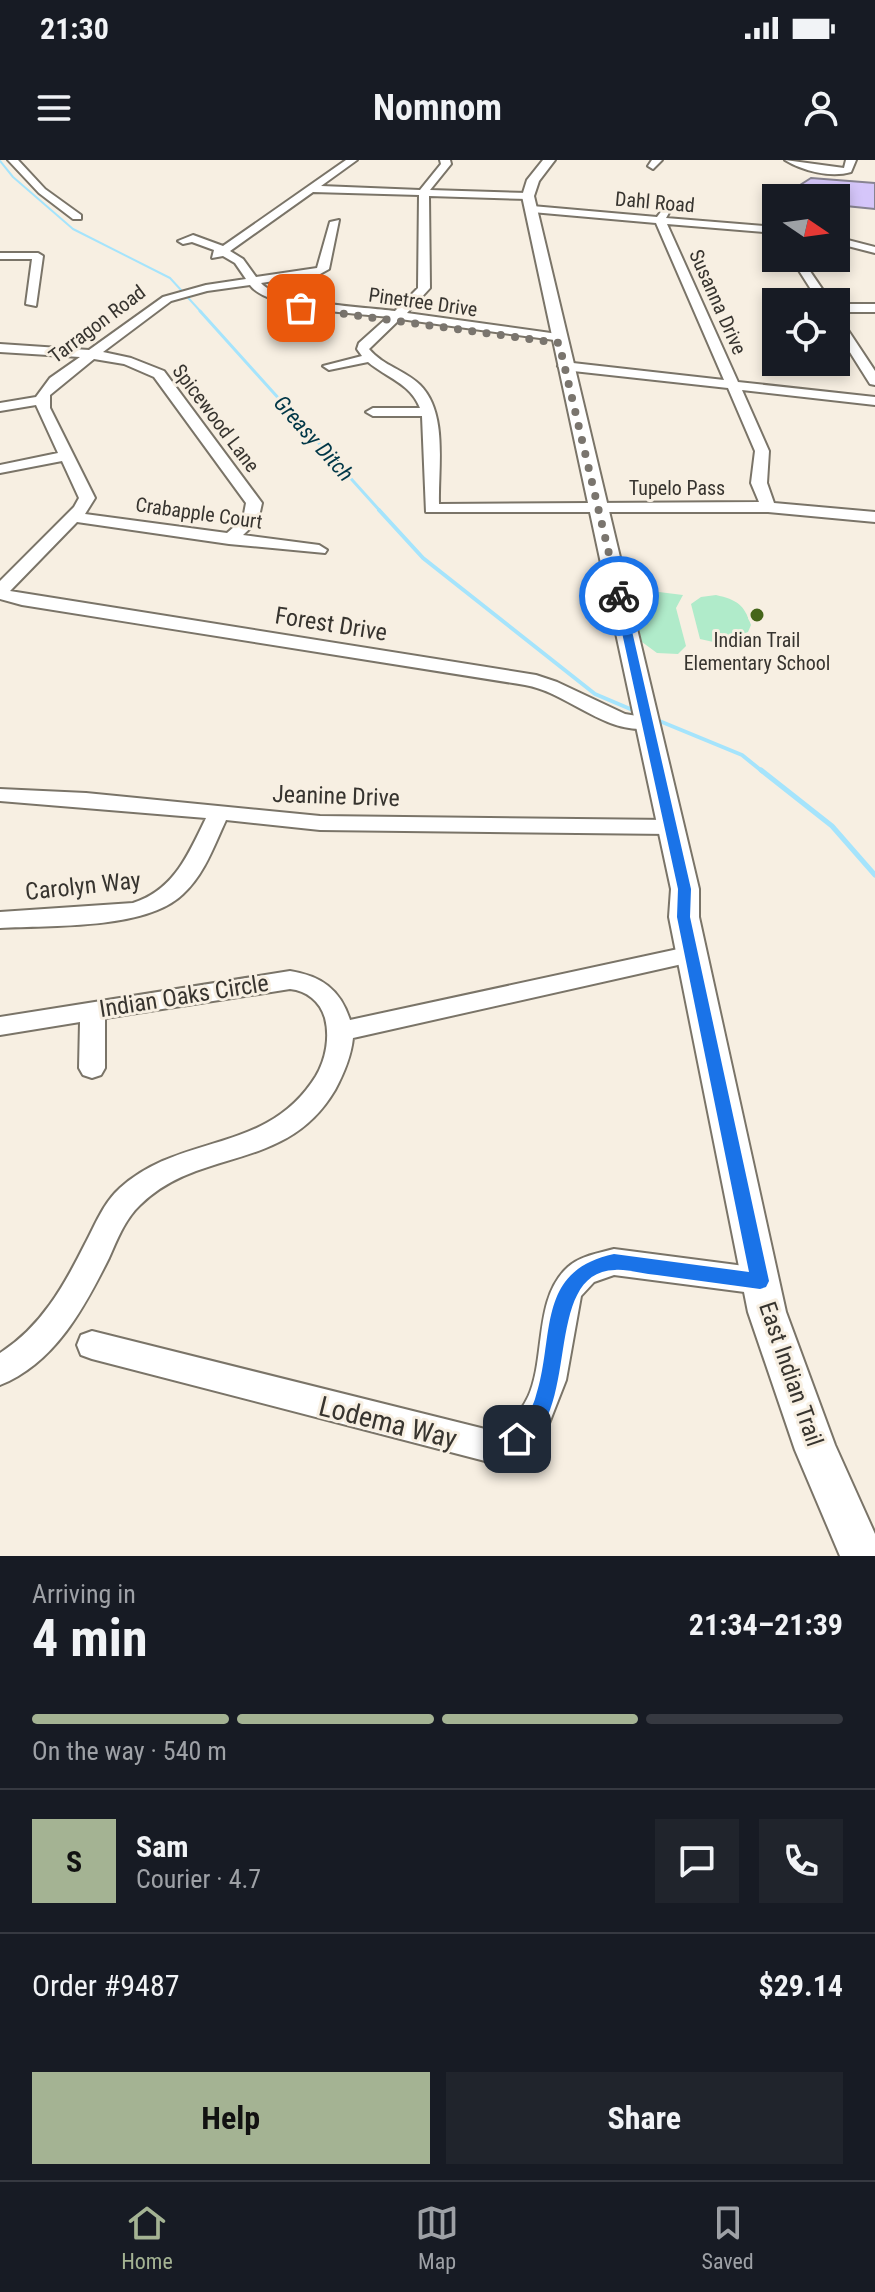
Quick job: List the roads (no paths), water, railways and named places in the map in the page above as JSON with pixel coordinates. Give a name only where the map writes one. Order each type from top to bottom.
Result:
[{"type":"main road","points":[[530,202],[533,180],[549,160]]},
{"type":"main road","name":"East Indian Trail","points":[[530,202],[558,340],[600,508],[685,889],[684,917],[760,1281],[786,1372],[862,1556]]},
{"type":"street","points":[[13,160],[42,191],[77,217]]},
{"type":"street","points":[[309,189],[352,160]]},
{"type":"street","points":[[373,412],[430,412],[416,387],[370,358],[363,349],[365,343],[420,295],[427,278],[426,186],[446,164],[445,160]]},
{"type":"street","points":[[790,160],[815,169],[845,171],[851,160]]},
{"type":"street","name":"Dahl Road","points":[[309,189],[425,193],[530,202],[660,220],[762,228]]},
{"type":"street","name":"Pinetree Drive","points":[[309,189],[220,254],[246,282],[248,292],[275,303],[558,340]]},
{"type":"street","points":[[660,220],[669,204]]},
{"type":"street","name":"Susanna Drive","points":[[660,220],[762,451],[759,483],[768,507]]},
{"type":"street","name":"Tarragon Road","points":[[73,517],[87,498],[43,408],[43,394],[86,356],[153,307],[174,296],[320,271],[325,267],[335,222]]},
{"type":"street","points":[[858,245],[875,237]]},
{"type":"street","points":[[850,243],[875,250]]},
{"type":"street","points":[[0,256],[38,256],[32,304]]},
{"type":"street","points":[[850,308],[875,308]]},
{"type":"street","points":[[850,343],[875,381]]},
{"type":"street","name":"Spicewood Lane","points":[[0,348],[136,362],[163,378],[254,503],[250,521],[229,539]]},
{"type":"street","points":[[329,366],[370,358]]},
{"type":"street","points":[[564,366],[875,401]]},
{"type":"street","points":[[0,407],[43,400]]},
{"type":"street","name":"Tupelo Pass","points":[[430,412],[431,509],[768,507],[875,517]]},
{"type":"street","points":[[0,469],[67,456]]},
{"type":"street","points":[[0,592],[73,517]]},
{"type":"street","name":"Crabapple Court","points":[[73,517],[319,550]]},
{"type":"street","name":"Forest Drive","points":[[0,592],[22,600],[536,681],[561,689],[615,718],[648,723]]},
{"type":"street","name":"Jeanine Drive","points":[[0,795],[75,799],[218,815],[374,825],[670,827]]},
{"type":"street","name":"Carolyn Way","points":[[0,920],[134,911],[155,905],[182,885],[218,815]]},
{"type":"street","points":[[0,1370],[25,1356],[49,1334],[83,1280],[111,1222],[132,1195],[156,1177],[264,1140],[295,1120],[329,1078],[342,1031],[692,954]]},
{"type":"street","name":"Indian Oaks Circle","points":[[0,1026],[290,980],[301,981],[322,992],[335,1010],[342,1031]]},
{"type":"street","points":[[92,1068],[93,1010]]},
{"type":"street","name":"Lodema Way","points":[[92,1345],[489,1446],[517,1439],[539,1415],[546,1395],[564,1299],[581,1274],[614,1262],[760,1281]]},
{"type":"waterway","name":"Greasy Ditch","points":[[0,161],[13,177],[73,229],[170,278],[202,313]]},
{"type":"waterway","name":"Greasy Ditch","points":[[200,311],[381,512]]},
{"type":"waterway","name":"Greasy Ditch","points":[[379,510],[423,558],[595,694],[635,711]]},
{"type":"waterway","name":"Greasy Ditch","points":[[657,720],[742,755],[763,772]]},
{"type":"waterway","name":"Greasy Ditch","points":[[761,770],[832,826],[875,875]]},
{"type":"place","name":"Indian Trail Elementary School","points":[[757,615]]}]
